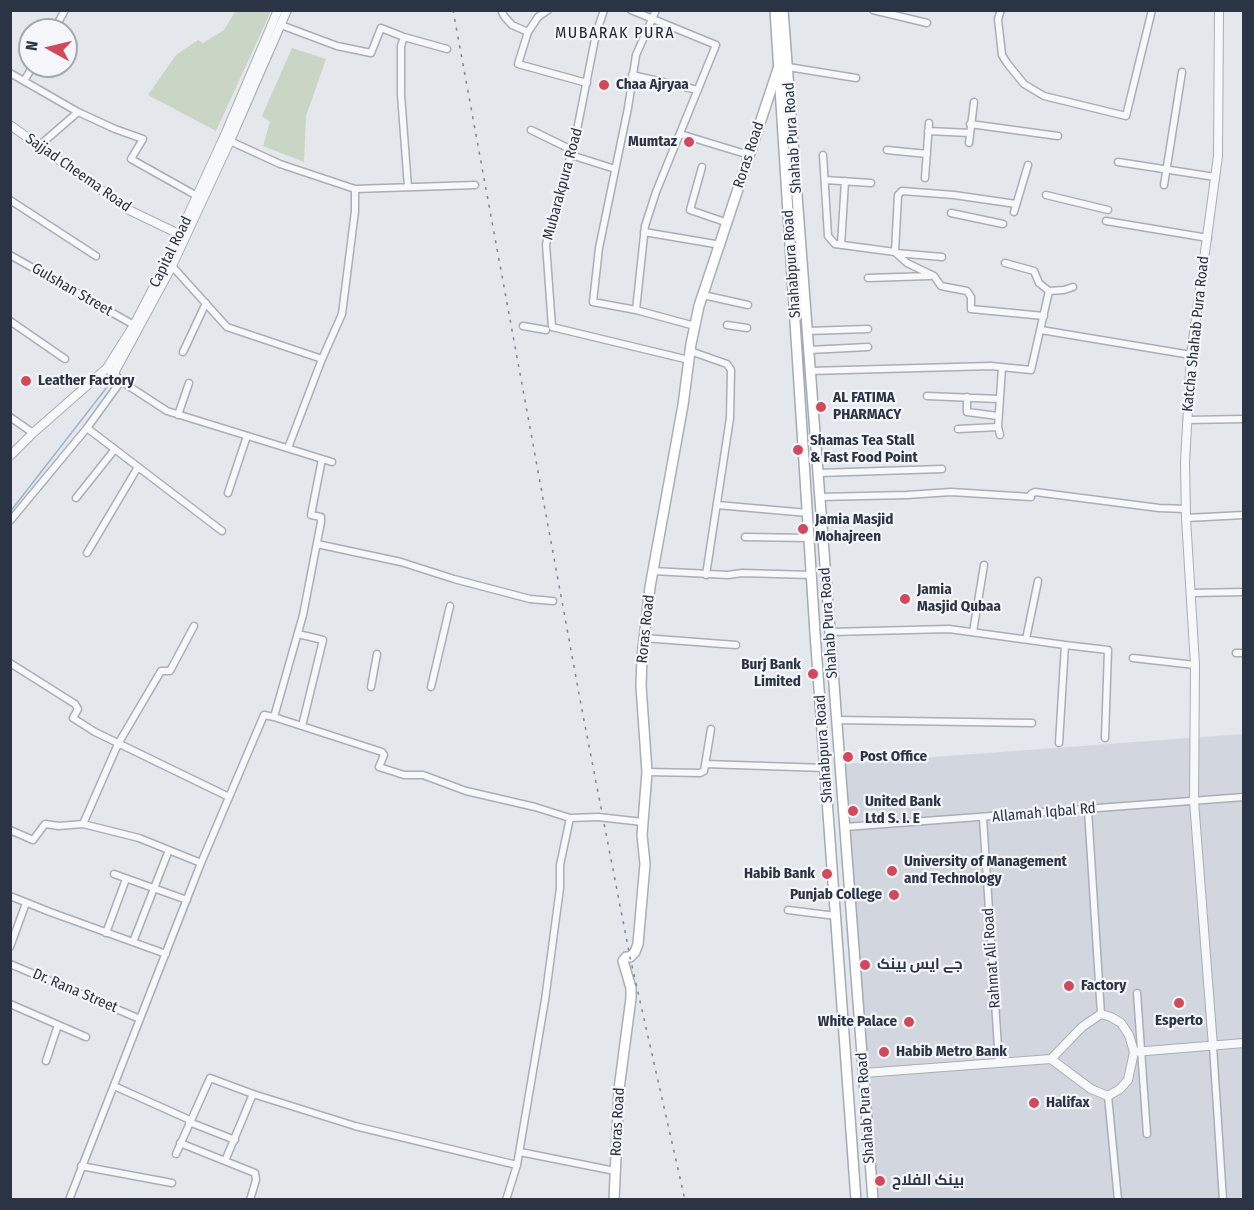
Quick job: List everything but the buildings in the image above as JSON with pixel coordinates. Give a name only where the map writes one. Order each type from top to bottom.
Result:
[{"type":"main road","name":"Shahabpura Road","points":[[776,10],[784,66],[809,538],[856,1200]]},
{"type":"main road","name":"Shahab Pura Road","points":[[784,11],[784,66],[809,350],[873,1200]]},
{"type":"main road","name":"Roras Road","points":[[614,1200],[619,1089],[631,998],[631,988],[623,961],[635,952],[639,941],[645,864],[642,835],[647,772],[641,686],[644,638],[653,572],[683,405],[689,356],[703,295],[749,155],[784,66]]},
{"type":"main road","points":[[798,363],[810,367]]},
{"type":"main road","points":[[800,386],[803,383],[811,384]]},
{"type":"main road","points":[[830,829],[845,827]]},
{"type":"main road","points":[[847,1074],[864,1073]]},
{"type":"street","name":"Capital Road","points":[[10,456],[107,368],[171,266],[179,234],[227,139],[278,10]]},
{"type":"street","points":[[114,373],[128,351],[171,266],[287,10]]},
{"type":"street","points":[[501,10],[512,25],[528,32]]},
{"type":"street","points":[[548,10],[538,17],[528,32],[518,63],[587,83]]},
{"type":"street","name":"Mubarakpura Road","points":[[604,10],[571,152],[546,244],[552,327],[689,356]]},
{"type":"street","points":[[631,10],[716,45],[656,192],[644,232],[636,310]]},
{"type":"street","points":[[656,10],[636,55],[628,108],[599,248],[593,302],[636,310],[695,326]]},
{"type":"street","points":[[873,10],[927,24]]},
{"type":"street","points":[[1001,10],[998,19],[1002,55],[1024,84],[1044,96],[1126,116],[1152,10]]},
{"type":"street","name":"Katcha Shahab Pura Road","points":[[1213,1046],[1194,801],[1195,665],[1185,509],[1185,462],[1191,355],[1208,238],[1220,113],[1219,10]]},
{"type":"street","points":[[281,25],[337,46],[371,53],[381,28],[447,49]]},
{"type":"street","points":[[404,37],[401,46],[400,95],[408,188]]},
{"type":"street","points":[[784,66],[855,78]]},
{"type":"street","points":[[1164,184],[1182,72]]},
{"type":"street","points":[[10,74],[78,112],[143,139],[131,159],[197,196]]},
{"type":"street","points":[[632,75],[698,90]]},
{"type":"street","points":[[969,143],[974,102]]},
{"type":"street","points":[[40,145],[78,112]]},
{"type":"street","points":[[925,178],[928,123]]},
{"type":"street","points":[[970,124],[1058,136]]},
{"type":"street","name":"Sajjad Cheema Road","points":[[10,125],[129,210],[179,234]]},
{"type":"street","points":[[531,130],[571,152],[615,168]]},
{"type":"street","points":[[928,131],[970,133]]},
{"type":"street","points":[[680,134],[749,155]]},
{"type":"street","points":[[227,139],[280,164],[355,189],[475,185]]},
{"type":"street","points":[[887,150],[927,153]]},
{"type":"street","points":[[823,155],[828,236],[835,244],[942,257]]},
{"type":"street","points":[[1118,162],[1215,177]]},
{"type":"street","points":[[1014,212],[1028,165]]},
{"type":"street","points":[[702,167],[690,210],[728,223]]},
{"type":"street","points":[[825,180],[871,183]]},
{"type":"street","points":[[841,245],[845,181]]},
{"type":"street","points":[[288,448],[342,314],[355,211],[355,189]]},
{"type":"street","points":[[895,252],[898,195],[902,191],[954,195],[1016,204]]},
{"type":"street","points":[[1046,195],[1108,210]]},
{"type":"street","points":[[10,200],[96,256]]},
{"type":"street","points":[[951,213],[1003,224]]},
{"type":"street","points":[[1106,221],[1208,238]]},
{"type":"street","points":[[644,232],[721,245]]},
{"type":"street","points":[[895,252],[907,263],[934,276],[942,286],[970,294],[971,309],[1044,316]]},
{"type":"street","name":"Gulshan Street","points":[[10,255],[134,325]]},
{"type":"street","points":[[1005,263],[1034,271],[1039,283],[1049,291],[1064,290],[1072,286]]},
{"type":"street","points":[[171,266],[227,327],[322,359]]},
{"type":"street","points":[[868,278],[934,276]]},
{"type":"street","points":[[810,367],[991,366],[1031,370],[1049,291]]},
{"type":"street","points":[[703,295],[748,304]]},
{"type":"street","points":[[183,352],[206,303]]},
{"type":"street","points":[[10,321],[65,359]]},
{"type":"street","points":[[727,325],[747,328]]},
{"type":"street","points":[[523,326],[546,330]]},
{"type":"street","points":[[807,331],[868,329]]},
{"type":"street","points":[[1041,330],[1191,355]]},
{"type":"street","points":[[809,350],[868,347]]},
{"type":"street","points":[[689,356],[727,364],[731,370],[730,418],[706,574]]},
{"type":"street","points":[[107,368],[121,381],[167,411],[332,462]]},
{"type":"street","points":[[1000,435],[998,427],[1002,368]]},
{"type":"street","points":[[10,521],[87,428],[121,381]]},
{"type":"street","points":[[178,415],[189,383]]},
{"type":"street","points":[[927,396],[999,399]]},
{"type":"street","points":[[967,397],[967,412],[999,416]]},
{"type":"street","points":[[10,417],[33,433]]},
{"type":"street","points":[[1187,420],[1244,419]]},
{"type":"street","points":[[958,429],[998,427]]},
{"type":"street","points":[[87,428],[222,531]]},
{"type":"street","points":[[228,493],[247,436]]},
{"type":"street","points":[[76,498],[115,449]]},
{"type":"street","points":[[274,717],[298,634],[322,518],[311,514],[322,459]]},
{"type":"street","points":[[87,553],[138,467]]},
{"type":"street","points":[[818,472],[942,469]]},
{"type":"street","points":[[820,496],[951,492],[1031,497],[1031,494],[1035,492],[1159,508],[1185,509]]},
{"type":"street","points":[[717,505],[808,513]]},
{"type":"street","points":[[1186,518],[1244,515]]},
{"type":"street","points":[[745,537],[809,538]]},
{"type":"street","points":[[317,544],[401,562],[530,599],[553,601]]},
{"type":"street","points":[[973,632],[984,565]]},
{"type":"street","points":[[653,572],[812,575]]},
{"type":"street","points":[[1026,639],[1038,581]]},
{"type":"street","points":[[1192,593],[1244,592]]},
{"type":"street","points":[[431,687],[450,606]]},
{"type":"street","points":[[83,824],[118,744],[161,671],[170,671],[194,626]]},
{"type":"street","points":[[830,632],[949,629],[1108,650],[1105,738]]},
{"type":"street","points":[[298,634],[323,640],[302,726]]},
{"type":"street","points":[[644,638],[736,645]]},
{"type":"street","points":[[1059,743],[1065,645]]},
{"type":"street","points":[[1236,653],[1244,653]]},
{"type":"street","points":[[371,687],[377,654]]},
{"type":"street","points":[[1133,658],[1195,665]]},
{"type":"street","points":[[10,663],[75,704],[78,709],[73,718],[118,744],[229,797]]},
{"type":"street","points":[[69,1200],[201,863],[262,717],[274,717],[382,752],[384,755],[379,767],[404,776],[423,775],[465,791],[535,807],[570,819],[598,817],[643,822]]},
{"type":"street","points":[[837,720],[1032,723]]},
{"type":"street","points":[[647,772],[700,773],[704,771],[711,729]]},
{"type":"street","points":[[705,764],[825,768]]},
{"type":"street","name":"Allamah Iqbal Rd","points":[[845,827],[1244,797]]},
{"type":"street","points":[[1088,810],[1101,1014]]},
{"type":"street","name":"Rahmat Ali Road","points":[[983,818],[999,1063]]},
{"type":"street","points":[[506,1200],[518,1164],[545,1000],[560,888],[560,865],[570,819]]},
{"type":"street","points":[[10,830],[33,840],[45,824],[59,826],[83,824],[139,838],[201,863]]},
{"type":"street","points":[[133,942],[169,850]]},
{"type":"street","points":[[114,874],[187,900]]},
{"type":"street","points":[[106,933],[126,879]]},
{"type":"street","points":[[10,896],[166,954]]},
{"type":"street","points":[[10,947],[27,903]]},
{"type":"street","points":[[788,910],[836,916]]},
{"type":"street","name":"Dr. Rana Street","points":[[10,964],[140,1019]]},
{"type":"street","points":[[1137,993],[1143,1051],[1147,1134]]},
{"type":"street","points":[[10,1004],[86,1037]]},
{"type":"street","points":[[1051,1059],[1100,1094],[1108,1096],[1120,1089],[1128,1080],[1134,1052],[1129,1035],[1121,1023],[1101,1014]]},
{"type":"street","points":[[864,1073],[1051,1059],[1082,1027],[1101,1014]]},
{"type":"street","points":[[45,1061],[58,1025]]},
{"type":"street","points":[[1134,1052],[1244,1043]]},
{"type":"street","points":[[1213,1046],[1223,1200]]},
{"type":"street","points":[[176,1154],[210,1078],[253,1095],[355,1126],[518,1164]]},
{"type":"street","points":[[114,1086],[235,1140]]},
{"type":"street","points":[[225,1161],[253,1095]]},
{"type":"street","points":[[1108,1096],[1118,1200]]},
{"type":"street","points":[[180,1143],[255,1173],[256,1180],[250,1200]]},
{"type":"street","points":[[520,1152],[615,1171]]},
{"type":"street","points":[[81,1166],[172,1183]]},
{"type":"shaded area","points":[[1243,734],[1243,1199],[873,1199],[840,764]]},
{"type":"green space","points":[[236,10],[271,11],[216,131],[148,95],[176,55],[198,40],[203,43],[224,30]]},
{"type":"green space","points":[[292,48],[326,59],[306,116],[304,162],[263,146],[270,122],[262,116]]},
{"type":"waterway","points":[[286,23],[292,10]]},
{"type":"waterway","points":[[245,117],[284,28]]},
{"type":"waterway","points":[[224,163],[229,151]]},
{"type":"waterway","points":[[122,367],[141,332]]},
{"type":"waterway","points":[[10,512],[114,378]]},
{"type":"railway","points":[[453,10],[582,710],[630,957],[685,1200]]},
{"type":"place","name":"Chaa Ajryaa","points":[[604,85]]},
{"type":"place","name":"Mumtaz","points":[[689,142]]},
{"type":"place","name":"Leather Factory","points":[[26,381]]},
{"type":"place","name":"AL FATIMA PHARMACY","points":[[821,407]]},
{"type":"place","name":"Shamas Tea Stall & Fast Food Point","points":[[798,450]]},
{"type":"place","name":"Jamia Masjid Mohajreen","points":[[803,529]]},
{"type":"place","name":"Jamia Masjid Qubaa","points":[[905,599]]},
{"type":"place","name":"Burj Bank Limited","points":[[813,674]]},
{"type":"place","name":"Post Office","points":[[848,757]]},
{"type":"place","name":"United Bank Ltd S. I. E","points":[[853,811]]},
{"type":"place","name":"University of Management and Technology","points":[[892,871]]},
{"type":"place","name":"Habib Bank","points":[[827,874]]},
{"type":"place","name":"Punjab College","points":[[894,895]]},
{"type":"place","name":"جے ایس بینک","points":[[865,965]]},
{"type":"place","name":"Factory","points":[[1069,986]]},
{"type":"place","name":"Esperto","points":[[1179,1003]]},
{"type":"place","name":"White Palace","points":[[909,1022]]},
{"type":"place","name":"Habib Metro Bank","points":[[884,1052]]},
{"type":"place","name":"Halifax","points":[[1034,1103]]},
{"type":"place","name":"بینک الفلاح","points":[[880,1181]]},
{"type":"district","name":"MUBARAK PURA","points":[[615,34]]}]
